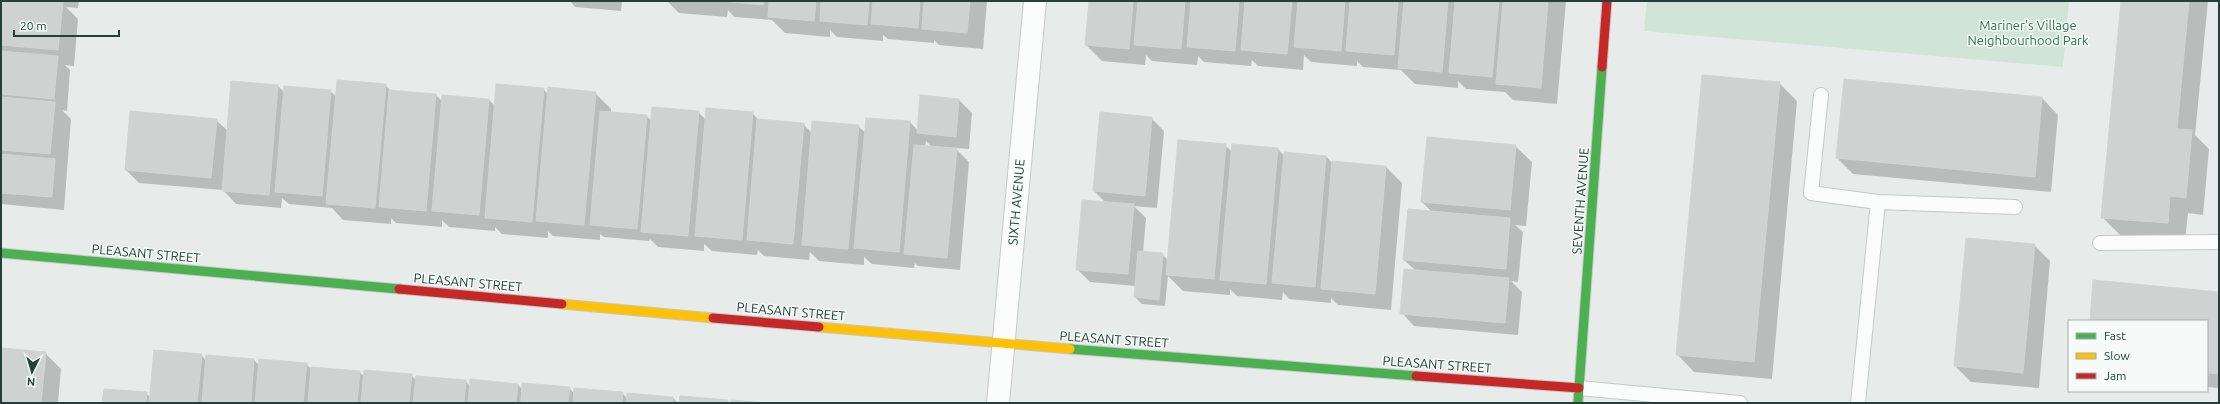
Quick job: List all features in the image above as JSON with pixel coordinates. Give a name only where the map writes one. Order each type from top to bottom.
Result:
[{"type":"street","name":"SIXTH AVENUE","points":[[998,403],[1035,1]]},
{"type":"street","name":"SEVENTH AVENUE","points":[[1578,403],[1607,1]]},
{"type":"street","name":"PLEASANT STREET","points":[[1,253],[1003,344],[1579,388]]},
{"type":"lane","points":[[1821,95],[1811,193],[1878,202],[2015,207]]},
{"type":"lane","points":[[1858,403],[1878,202]]},
{"type":"lane","points":[[2100,243],[2219,242]]},
{"type":"lane","points":[[1579,388],[1740,403]]},
{"type":"green space","name":"Mariner's Village Neighbourhood Park","points":[[1647,1],[2069,1],[2063,67],[1644,31]]},
{"type":"building","points":[[1,1],[63,2],[58,50],[1,45]]},
{"type":"building","points":[[720,1],[764,1],[763,5]]},
{"type":"building","points":[[769,1],[816,1],[814,21],[768,17]]},
{"type":"building","points":[[821,1],[869,1],[867,25],[820,21]]},
{"type":"building","points":[[873,1],[920,1],[918,28],[871,24]]},
{"type":"building","points":[[924,1],[970,1],[967,33],[922,29]]},
{"type":"building","points":[[1089,1],[1133,1],[1129,49],[1085,45]]},
{"type":"building","points":[[1138,1],[1185,1],[1181,49],[1134,45]]},
{"type":"building","points":[[1191,1],[1239,1],[1235,51],[1187,47]]},
{"type":"building","points":[[1245,1],[1292,1],[1287,54],[1241,50]]},
{"type":"building","points":[[1298,1],[1345,1],[1341,51],[1294,47]]},
{"type":"building","points":[[1350,1],[1398,1],[1394,55],[1346,51]]},
{"type":"building","points":[[1404,1],[1448,1],[1442,72],[1398,68]]},
{"type":"building","points":[[1455,1],[1499,1],[1492,77],[1449,73]]},
{"type":"building","points":[[1503,1],[1548,1],[1541,88],[1496,84]]},
{"type":"building","points":[[2121,1],[2189,1],[2177,129],[2192,130],[2186,198],[2170,196],[2168,223],[2101,218]]},
{"type":"building","points":[[1,51],[58,56],[54,99],[1,94]]},
{"type":"building","points":[[1702,75],[1780,82],[1754,362],[1676,355]]},
{"type":"building","points":[[1844,79],[2042,97],[2035,177],[1836,158]]},
{"type":"building","points":[[337,80],[386,84],[375,208],[326,204]]},
{"type":"building","points":[[231,81],[278,85],[269,195],[222,191]]},
{"type":"building","points":[[496,84],[544,88],[532,222],[485,218]]},
{"type":"building","points":[[284,86],[331,90],[322,196],[275,192]]},
{"type":"building","points":[[548,87],[596,92],[584,225],[536,221]]},
{"type":"building","points":[[389,90],[436,94],[426,211],[379,207]]},
{"type":"building","points":[[442,95],[489,99],[479,215],[432,211]]},
{"type":"building","points":[[920,95],[959,99],[956,137],[917,133]]},
{"type":"building","points":[[1,97],[55,102],[50,154],[1,150]]},
{"type":"building","points":[[652,107],[699,111],[688,236],[641,232]]},
{"type":"building","points":[[706,108],[753,112],[742,240],[695,236]]},
{"type":"building","points":[[130,111],[217,119],[211,178],[125,170]]},
{"type":"building","points":[[600,111],[647,115],[637,229],[590,225]]},
{"type":"building","points":[[1100,112],[1152,117],[1145,196],[1093,191]]},
{"type":"building","points":[[866,118],[910,121],[899,252],[854,248]]},
{"type":"building","points":[[757,119],[804,123],[793,244],[747,240]]},
{"type":"building","points":[[812,121],[859,125],[848,249],[802,245]]},
{"type":"building","points":[[1427,137],[1516,145],[1510,210],[1421,202]]},
{"type":"building","points":[[1178,140],[1226,144],[1214,279],[1166,275]]},
{"type":"building","points":[[1232,144],[1278,148],[1266,284],[1220,280]]},
{"type":"building","points":[[914,145],[957,148],[947,258],[904,254]]},
{"type":"building","points":[[1284,152],[1326,156],[1315,287],[1272,283]]},
{"type":"building","points":[[1,154],[55,159],[52,197],[1,193]]},
{"type":"building","points":[[1332,161],[1386,166],[1375,294],[1321,289]]},
{"type":"building","points":[[1082,200],[1134,204],[1128,274],[1076,270]]},
{"type":"building","points":[[1408,209],[1510,218],[1506,269],[1403,260]]},
{"type":"building","points":[[1966,238],[2035,244],[2023,373],[1954,366]]},
{"type":"building","points":[[1138,251],[1163,253],[1159,300],[1134,297]]},
{"type":"building","points":[[1404,269],[1509,278],[1505,323],[1400,314]]},
{"type":"building","points":[[2093,280],[2219,292],[2219,374],[2208,373],[2208,320],[2090,320]]},
{"type":"building","points":[[1,348],[46,352],[41,403],[1,403]]},
{"type":"building","points":[[154,350],[202,354],[197,403],[149,403]]},
{"type":"building","points":[[206,355],[254,359],[251,403],[202,403]]},
{"type":"building","points":[[259,359],[307,363],[303,403],[255,403]]},
{"type":"building","points":[[311,367],[360,371],[357,403],[308,403]]},
{"type":"building","points":[[364,370],[412,374],[409,403],[361,403]]},
{"type":"building","points":[[416,376],[466,380],[464,403],[413,403]]},
{"type":"building","points":[[470,379],[518,384],[516,403],[468,403]]},
{"type":"building","points":[[522,383],[570,387],[568,403],[521,403]]},
{"type":"building","points":[[574,388],[623,392],[622,403],[573,403]]},
{"type":"building","points":[[104,389],[147,392],[146,403],[102,403]]},
{"type":"building","points":[[627,393],[673,397],[673,403],[626,403]]},
{"type":"building","points":[[680,396],[728,400],[727,403],[679,403]]},
{"type":"building","points":[[731,400],[767,403],[731,403]]},
{"type":"traffic: fast","points":[[1578,402],[1602,67]]},
{"type":"traffic: fast","points":[[1,253],[399,289]]},
{"type":"traffic: fast","points":[[1070,349],[1416,376]]},
{"type":"traffic: slow","points":[[562,304],[713,318]]},
{"type":"traffic: slow","points":[[819,327],[1070,349]]},
{"type":"traffic: jam","points":[[1602,67],[1607,1]]},
{"type":"traffic: jam","points":[[399,289],[562,304]]},
{"type":"traffic: jam","points":[[713,318],[819,327]]},
{"type":"traffic: jam","points":[[1416,376],[1579,388]]}]
